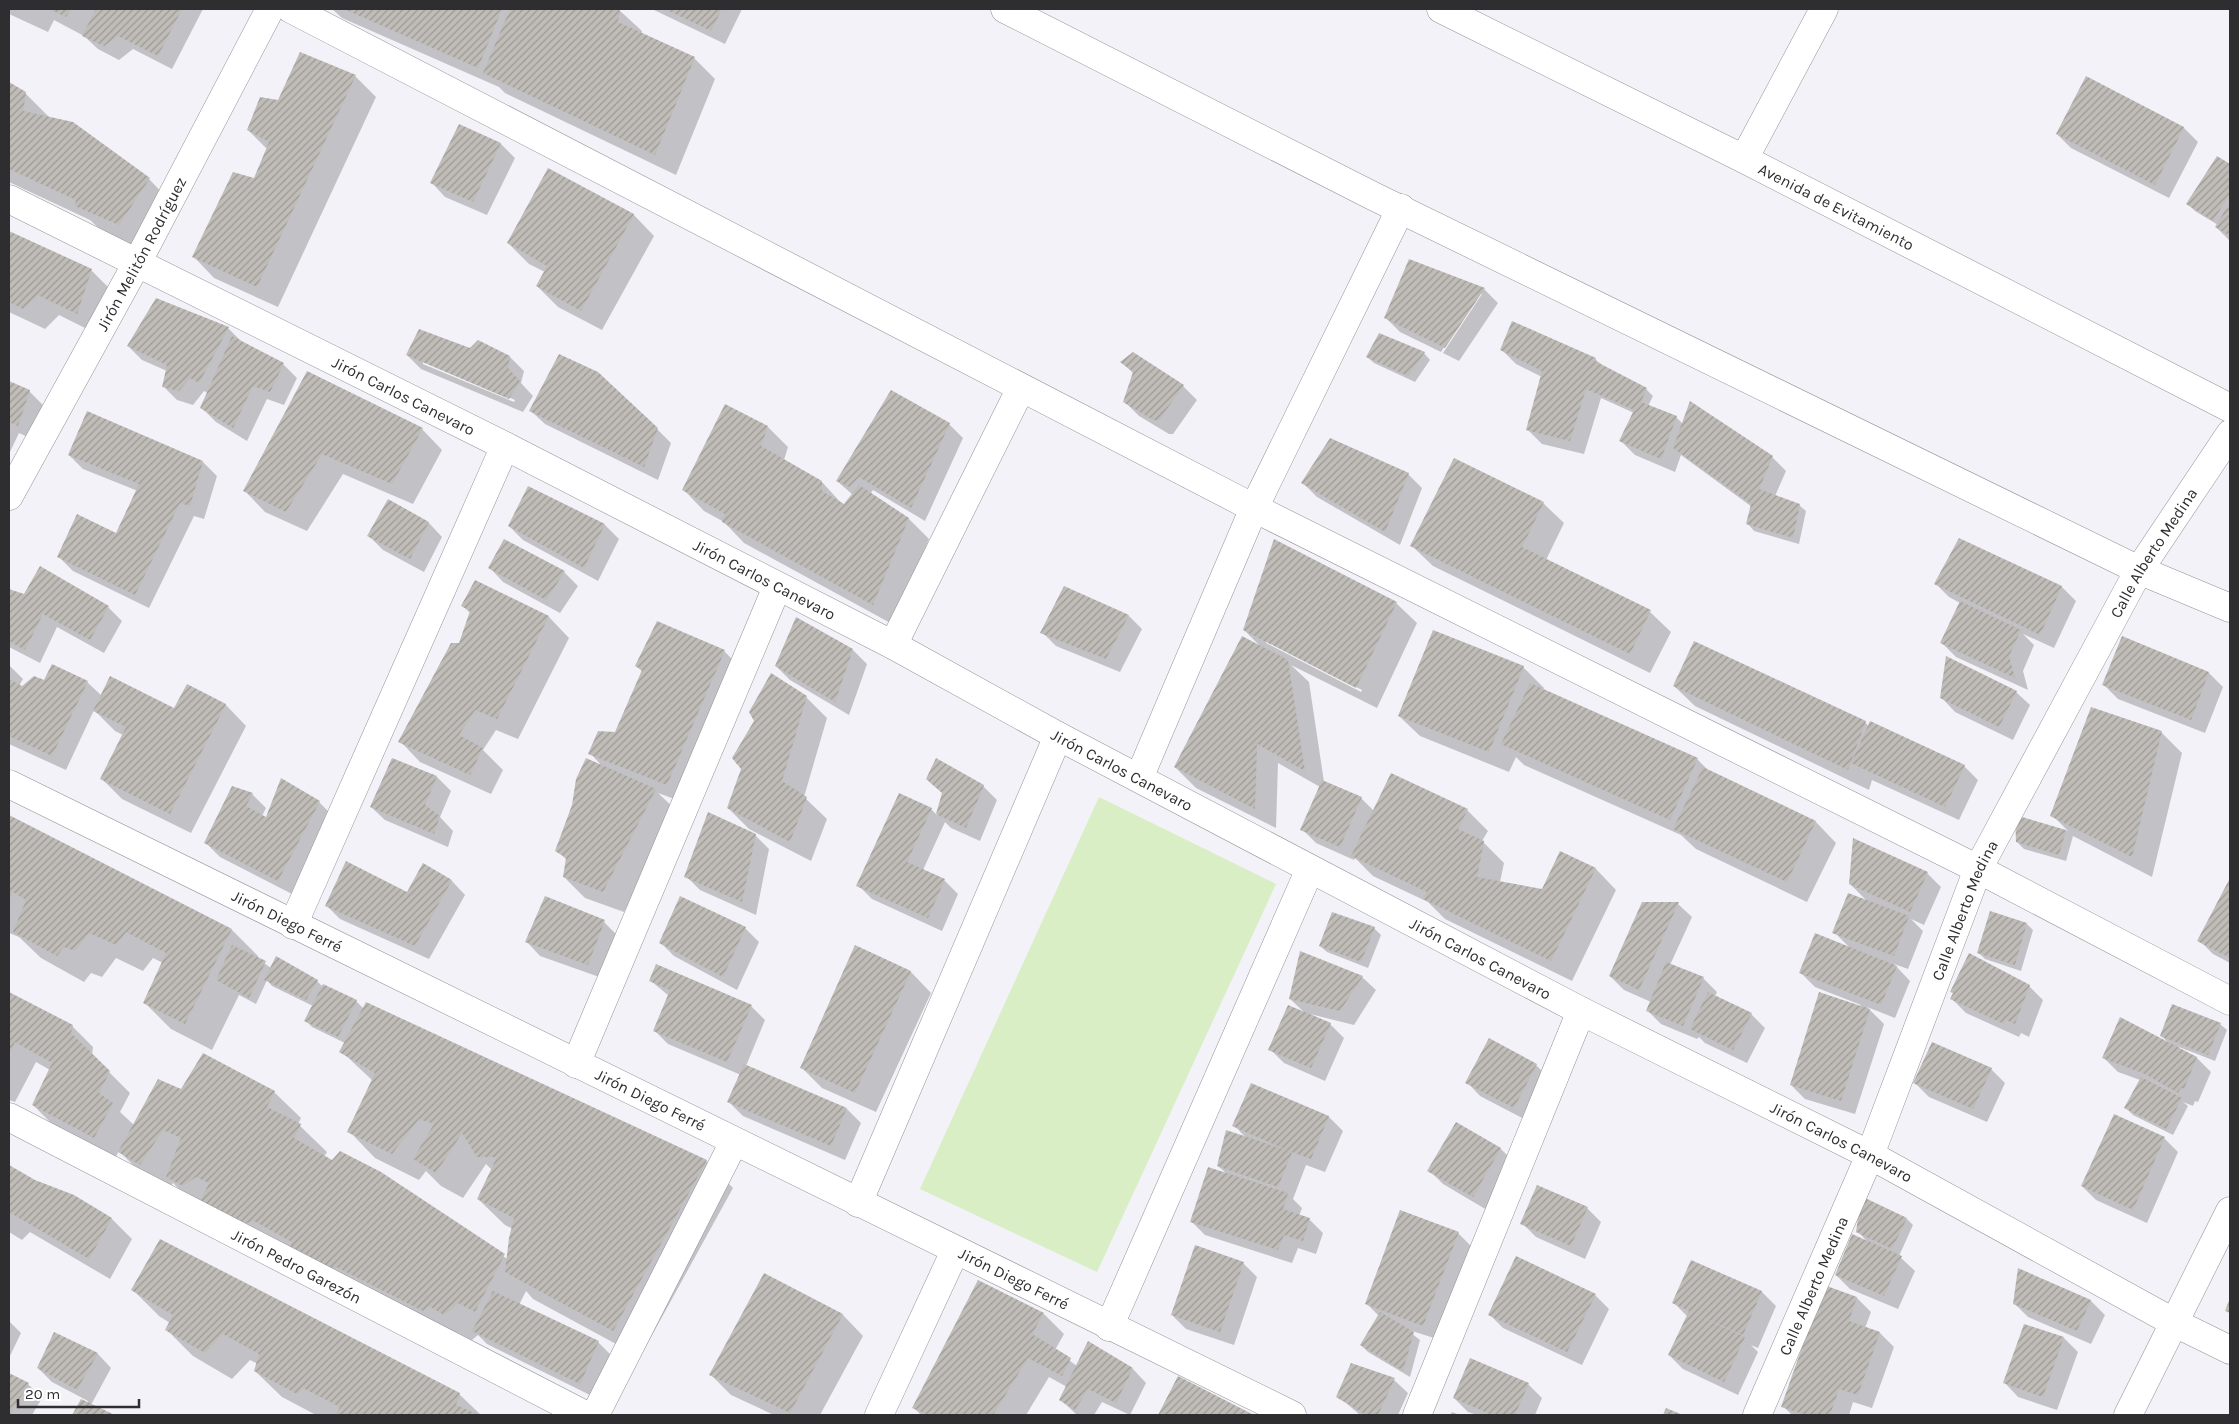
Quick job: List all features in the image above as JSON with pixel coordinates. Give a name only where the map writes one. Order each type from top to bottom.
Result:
[{"type":"street","name":"Jirón Melitón Rodríguez","points":[[9,496],[137,263],[270,9]]},
{"type":"street","points":[[291,9],[1254,508],[1978,869],[2230,1000]]},
{"type":"street","points":[[1005,9],[1373,196],[1401,208],[2139,570],[2230,608]]},
{"type":"street","name":"Avenida de Evitamiento","points":[[1441,9],[1744,159],[2230,408]]},
{"type":"street","points":[[1744,159],[1824,9]]},
{"type":"street","name":"Jirón Carlos Canevaro","points":[[9,199],[505,446],[893,646],[1058,736],[1581,1011],[1870,1155],[2175,1323],[2230,1350]]},
{"type":"street","points":[[1139,778],[1254,508],[1401,208]]},
{"type":"street","points":[[893,646],[1021,388]]},
{"type":"street","name":"Calle Alberto Medina","points":[[1757,1415],[1870,1155],[1978,869],[2139,570],[2230,434]]},
{"type":"street","points":[[293,924],[505,446]]},
{"type":"street","points":[[576,1064],[777,587]]},
{"type":"street","points":[[858,1203],[1058,736]]},
{"type":"street","name":"Jirón Diego Ferré","points":[[9,784],[1109,1327],[1292,1415]]},
{"type":"street","points":[[1109,1327],[1310,869]]},
{"type":"street","points":[[1417,1415],[1581,1011]]},
{"type":"street","name":"Jirón Pedro Garezón","points":[[9,1117],[585,1415]]},
{"type":"street","points":[[595,1415],[734,1142]]},
{"type":"street","points":[[2128,1415],[2230,1210]]},
{"type":"street","points":[[879,1415],[955,1251]]},
{"type":"green space","points":[[1099,797],[1276,884],[1097,1272],[920,1189]]},
{"type":"building","points":[[49,9],[71,9],[66,17]]},
{"type":"building","points":[[96,9],[182,9],[158,56],[118,36],[104,46],[82,36]]},
{"type":"building","points":[[344,9],[502,9],[478,68]]},
{"type":"building","points":[[510,9],[620,9],[618,22],[695,57],[655,155],[483,73]]},
{"type":"building","points":[[665,9],[722,9],[711,31]]},
{"type":"building","points":[[300,52],[356,75],[257,287],[192,257],[233,172],[254,178],[269,142],[247,130],[260,97],[278,100]]},
{"type":"building","points":[[2086,76],[2184,127],[2155,185],[2056,134]]},
{"type":"building","points":[[9,82],[26,92],[23,111],[73,122],[150,178],[119,225],[75,206],[76,200],[9,169]]},
{"type":"building","points":[[459,124],[501,143],[473,202],[430,183]]},
{"type":"building","points":[[2217,156],[2230,164],[2230,194],[2213,221],[2186,204]]},
{"type":"building","points":[[548,168],[634,214],[581,311],[536,286],[547,266],[507,243]]},
{"type":"building","points":[[2230,202],[2230,236],[2215,227]]},
{"type":"building","points":[[9,231],[92,269],[77,314],[38,295],[23,309],[9,302]]},
{"type":"building","points":[[1409,259],[1485,288],[1445,348],[1384,318]]},
{"type":"building","points":[[156,298],[229,327],[199,383],[190,378],[179,391],[162,387],[167,365],[127,346]]},
{"type":"building","points":[[1512,321],[1596,358],[1595,361],[1647,388],[1641,402],[1677,416],[1661,459],[1619,441],[1634,410],[1586,389],[1570,441],[1526,430],[1542,371],[1500,350]]},
{"type":"building","points":[[419,329],[470,348],[478,340],[510,356],[508,368],[520,381],[509,399],[406,355]]},
{"type":"building","points":[[1379,333],[1425,352],[1408,376],[1366,357]]},
{"type":"building","points":[[232,336],[284,363],[270,392],[253,386],[233,428],[200,408]]},
{"type":"building","points":[[1133,352],[1184,385],[1159,420],[1153,420],[1123,402],[1133,372],[1120,362]]},
{"type":"building","points":[[559,354],[598,372],[658,428],[644,467],[529,411]]},
{"type":"building","points":[[307,371],[423,428],[392,484],[322,454],[286,512],[243,491]]},
{"type":"building","points":[[9,381],[30,390],[18,426],[9,422]]},
{"type":"building","points":[[891,390],[950,423],[911,508],[859,477],[849,487],[836,481]]},
{"type":"building","points":[[1690,401],[1773,456],[1759,489],[1800,504],[1793,538],[1746,524],[1751,504],[1673,448]]},
{"type":"building","points":[[725,404],[768,426],[761,446],[822,481],[822,491],[844,504],[859,485],[909,518],[873,605],[722,522],[725,514],[682,490]]},
{"type":"building","points":[[87,411],[203,461],[190,506],[180,503],[135,595],[57,557],[77,514],[116,533],[139,484],[68,455]]},
{"type":"building","points":[[1330,438],[1409,473],[1385,532],[1301,483]]},
{"type":"building","points":[[1454,458],[1544,502],[1522,547],[1651,610],[1630,654],[1410,546]]},
{"type":"building","points":[[528,486],[605,524],[584,568],[508,526]]},
{"type":"building","points":[[388,499],[429,522],[410,559],[367,536]]},
{"type":"building","points":[[1959,538],[2062,586],[2040,635],[1934,584]]},
{"type":"building","points":[[504,539],[565,571],[546,600],[488,568]]},
{"type":"building","points":[[1274,539],[1397,602],[1356,688],[1243,630]]},
{"type":"building","points":[[40,566],[109,606],[90,640],[43,614],[25,650],[9,641],[9,589],[24,594]]},
{"type":"building","points":[[475,580],[549,616],[497,719],[475,710],[459,735],[483,748],[470,775],[398,742],[451,643],[459,643],[470,611],[461,606]]},
{"type":"building","points":[[1064,586],[1129,615],[1106,659],[1040,633]]},
{"type":"building","points":[[1960,601],[2021,630],[2009,656],[2015,678],[1940,643]]},
{"type":"building","points":[[796,617],[853,649],[835,702],[775,666]]},
{"type":"building","points":[[657,621],[725,650],[667,785],[588,754],[598,731],[615,732],[642,670],[635,666]]},
{"type":"building","points":[[1433,630],[1524,666],[1489,752],[1398,716]]},
{"type":"building","points":[[1242,636],[1288,660],[1305,771],[1257,744],[1255,809],[1174,767]]},
{"type":"building","points":[[2122,636],[2209,672],[2191,720],[2102,685]]},
{"type":"building","points":[[1694,641],[1866,721],[1848,770],[1673,686]]},
{"type":"building","points":[[1946,656],[2017,691],[1999,727],[1940,698]]},
{"type":"building","points":[[52,664],[88,681],[52,756],[9,736],[9,679],[22,686],[34,676],[44,680]]},
{"type":"building","points":[[771,673],[807,696],[782,781],[807,797],[790,842],[727,808],[741,769],[732,758],[754,721],[749,712]]},
{"type":"building","points":[[110,676],[174,708],[187,684],[226,704],[170,814],[100,779],[126,727],[93,711]]},
{"type":"building","points":[[1530,683],[1698,758],[1670,820],[1501,744]]},
{"type":"building","points":[[2091,707],[2162,731],[2132,857],[2050,816]]},
{"type":"building","points":[[1870,721],[1965,765],[1945,807],[1851,763]]},
{"type":"building","points":[[392,758],[437,776],[425,805],[440,816],[434,834],[370,807]]},
{"type":"building","points":[[586,758],[656,789],[603,892],[563,877],[566,858],[555,851],[572,805],[576,779]]},
{"type":"building","points":[[936,758],[984,785],[966,828],[936,814],[942,793],[926,779]]},
{"type":"building","points":[[1703,767],[1816,821],[1787,882],[1673,829]]},
{"type":"building","points":[[1391,773],[1468,809],[1458,829],[1484,841],[1477,877],[1542,889],[1560,851],[1596,868],[1551,961],[1423,899],[1427,892],[1351,856]]},
{"type":"building","points":[[281,778],[320,801],[278,881],[204,843],[232,786],[253,793],[246,806],[266,817]]},
{"type":"building","points":[[1322,780],[1362,797],[1340,847],[1300,830]]},
{"type":"building","points":[[899,793],[932,808],[907,862],[945,879],[928,918],[856,886]]},
{"type":"building","points":[[708,812],[756,834],[742,902],[684,877]]},
{"type":"building","points":[[9,815],[232,929],[185,1024],[143,1003],[166,953],[126,932],[116,945],[89,933],[75,951],[64,947],[57,956],[13,932],[26,900],[13,892],[9,899]]},
{"type":"building","points":[[2015,815],[2066,830],[2059,855],[2016,842]]},
{"type":"building","points":[[1853,838],[1928,872],[1910,912],[1849,884]]},
{"type":"building","points":[[346,861],[407,892],[423,863],[452,880],[415,946],[325,906]]},
{"type":"building","points":[[2230,878],[2230,958],[2197,941]]},
{"type":"building","points":[[1848,893],[1909,916],[1894,956],[1832,933]]},
{"type":"building","points":[[545,896],[605,920],[588,965],[525,942]]},
{"type":"building","points":[[680,896],[746,927],[723,977],[659,943]]},
{"type":"building","points":[[1642,902],[1679,902],[1639,990],[1609,976]]},
{"type":"building","points":[[1990,911],[2027,923],[2015,965],[1977,953]]},
{"type":"building","points":[[1332,912],[1375,927],[1361,962],[1319,946]]},
{"type":"building","points":[[1815,933],[1897,966],[1881,1005],[1799,973]]},
{"type":"building","points":[[232,945],[266,961],[249,998],[216,980]]},
{"type":"building","points":[[855,945],[911,971],[855,1093],[800,1068]]},
{"type":"building","points":[[1300,951],[1363,976],[1340,1011],[1289,999]]},
{"type":"building","points":[[1969,953],[2030,985],[2015,1024],[2006,1020],[2004,1024],[1950,999],[1953,993],[1950,992]]},
{"type":"building","points":[[276,956],[318,980],[306,1000],[264,980]]},
{"type":"building","points":[[1666,962],[1704,977],[1683,1026],[1646,1011]]},
{"type":"building","points":[[656,964],[752,1005],[727,1062],[653,1031],[670,990],[649,981]]},
{"type":"building","points":[[323,984],[357,1000],[338,1037],[304,1021]]},
{"type":"building","points":[[9,992],[73,1025],[71,1033],[110,1071],[99,1093],[113,1103],[94,1138],[32,1105],[52,1063],[15,1042],[9,1054]]},
{"type":"building","points":[[1708,992],[1752,1013],[1733,1050],[1690,1029]]},
{"type":"building","points":[[1819,992],[1870,1009],[1841,1101],[1790,1085]]},
{"type":"building","points":[[366,1002],[707,1160],[613,1331],[505,1272],[509,1238],[514,1218],[477,1199],[497,1157],[477,1157],[462,1133],[436,1173],[413,1159],[434,1124],[419,1119],[392,1154],[347,1132],[375,1073],[339,1052]]},
{"type":"building","points":[[2172,1004],[2221,1023],[2208,1055],[2160,1036]]},
{"type":"building","points":[[1288,1005],[1331,1023],[1311,1068],[1268,1050]]},
{"type":"building","points":[[2120,1017],[2197,1057],[2184,1089],[2181,1088],[2178,1093],[2145,1074],[2102,1058]]},
{"type":"building","points":[[1489,1038],[1537,1064],[1514,1108],[1465,1083]]},
{"type":"building","points":[[1932,1042],[1992,1068],[1973,1109],[1913,1083]]},
{"type":"building","points":[[203,1053],[275,1091],[267,1107],[301,1124],[294,1138],[332,1160],[340,1151],[381,1172],[505,1254],[475,1312],[458,1303],[444,1315],[429,1306],[423,1311],[336,1267],[330,1272],[288,1250],[292,1242],[254,1221],[243,1224],[200,1202],[209,1183],[196,1177],[183,1186],[166,1177],[181,1138],[163,1130],[140,1165],[118,1152],[158,1079],[181,1089]]},
{"type":"building","points":[[744,1064],[847,1108],[831,1146],[727,1102]]},
{"type":"building","points":[[2141,1077],[2182,1098],[2166,1129],[2124,1108]]},
{"type":"building","points":[[1251,1083],[1329,1116],[1311,1159],[1292,1152],[1278,1187],[1217,1166],[1226,1130],[1289,1151],[1232,1126]]},
{"type":"building","points":[[2114,1114],[2165,1137],[2133,1210],[2081,1186]]},
{"type":"building","points":[[1456,1122],[1501,1148],[1473,1197],[1427,1171]]},
{"type":"building","points":[[9,1165],[35,1180],[74,1195],[112,1218],[89,1259],[9,1212]]},
{"type":"building","points":[[1208,1167],[1288,1193],[1283,1209],[1310,1218],[1303,1241],[1284,1235],[1278,1250],[1190,1222]]},
{"type":"building","points":[[1537,1185],[1588,1207],[1571,1246],[1520,1224]]},
{"type":"building","points":[[1861,1196],[1907,1218],[1892,1249],[1856,1232]]},
{"type":"building","points":[[1400,1210],[1459,1232],[1423,1326],[1365,1304]]},
{"type":"building","points":[[1852,1234],[1902,1256],[1884,1296],[1835,1275]]},
{"type":"building","points":[[160,1239],[460,1393],[456,1405],[479,1415],[336,1415],[340,1407],[303,1388],[297,1394],[254,1371],[259,1354],[223,1334],[205,1353],[165,1330],[173,1315],[131,1290]]},
{"type":"building","points":[[1195,1245],[1244,1262],[1220,1332],[1171,1315]]},
{"type":"building","points":[[1516,1256],[1596,1294],[1567,1352],[1488,1315]]},
{"type":"building","points":[[1691,1260],[1762,1291],[1743,1335],[1692,1313],[1745,1337],[1724,1382],[1668,1355],[1689,1311],[1672,1303]]},
{"type":"building","points":[[2018,1268],[2091,1300],[2077,1331],[2013,1304]]},
{"type":"building","points":[[764,1273],[843,1314],[790,1413],[709,1375]]},
{"type":"building","points":[[978,1280],[1044,1313],[1032,1334],[1071,1358],[1062,1376],[1028,1358],[993,1415],[928,1415],[912,1408]]},
{"type":"building","points":[[1824,1285],[1857,1297],[1849,1321],[1880,1332],[1858,1395],[1839,1389],[1830,1415],[1806,1415],[1781,1407]]},
{"type":"building","points":[[493,1291],[599,1341],[580,1384],[472,1331]]},
{"type":"building","points":[[2230,1298],[2230,1313],[2225,1311]]},
{"type":"building","points":[[1380,1312],[1414,1332],[1403,1371],[1360,1345]]},
{"type":"building","points":[[2024,1324],[2064,1337],[2043,1397],[2003,1383]]},
{"type":"building","points":[[54,1332],[98,1353],[77,1390],[37,1368]]},
{"type":"building","points":[[1088,1341],[1133,1368],[1116,1403],[1088,1389],[1075,1410],[1059,1400]]},
{"type":"building","points":[[1470,1358],[1529,1383],[1515,1415],[1492,1415],[1453,1398]]},
{"type":"building","points":[[1351,1363],[1395,1378],[1378,1415],[1366,1415],[1336,1397]]},
{"type":"building","points":[[9,1373],[29,1383],[10,1415],[9,1415]]},
{"type":"building","points":[[1178,1376],[1254,1415],[1158,1415]]},
{"type":"building","points":[[81,1399],[115,1415],[72,1415]]},
{"type":"building","points":[[1666,1408],[1683,1415],[1663,1415]]}]
